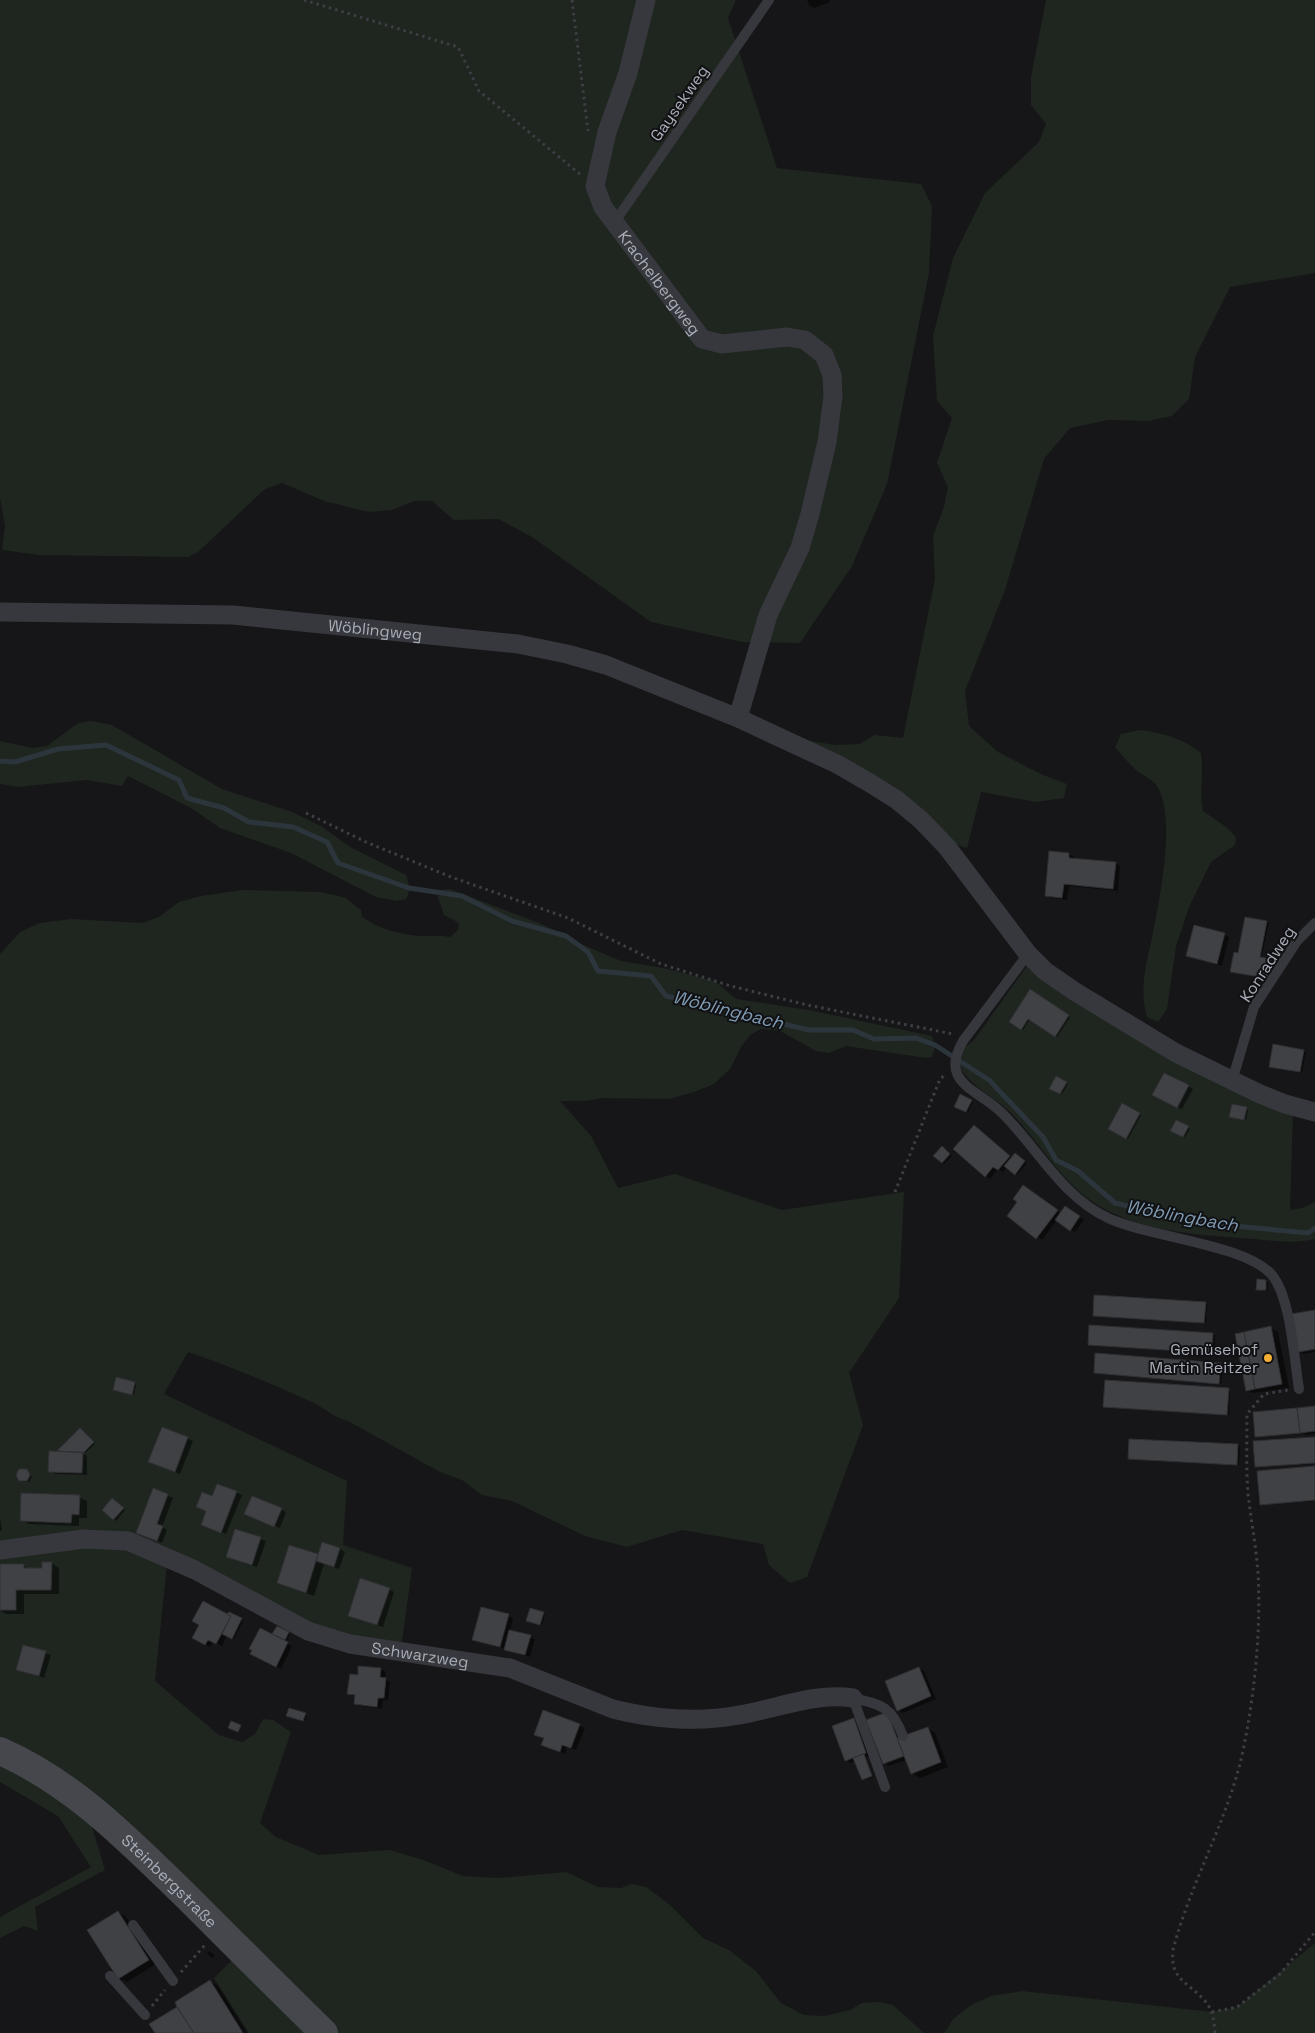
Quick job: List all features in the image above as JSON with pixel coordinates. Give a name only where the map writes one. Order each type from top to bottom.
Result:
[{"type":"street","points":[[596,186],[607,132],[628,73],[646,0]]},
{"type":"street","name":"Krachelbergweg","points":[[596,186],[603,207],[614,223],[702,339],[722,344],[787,337],[805,340],[824,355],[832,375],[833,396],[827,442],[810,514],[800,548],[768,615],[738,718]]},
{"type":"street","name":"Wöblingweg","points":[[0,612],[233,615],[518,644],[567,654],[606,665],[738,718],[837,764],[897,800],[921,820],[947,847],[1028,954],[1045,971],[1074,991],[1176,1053],[1232,1081],[1285,1104],[1315,1112]]},
{"type":"street","name":"Schwarzweg","points":[[0,1550],[84,1539],[128,1541],[195,1570],[284,1620],[327,1638],[368,1647],[510,1668],[612,1709],[629,1713],[689,1719],[718,1718],[824,1697],[853,1698]]},
{"type":"street","name":"Steinbergstraße","points":[[0,1751],[50,1776],[84,1800],[128,1840],[324,2033]]},
{"type":"lane","name":"Gaysekweg","points":[[614,223],[769,0]]},
{"type":"lane","name":"Konradweg","points":[[1232,1081],[1254,1007],[1297,941],[1315,923]]},
{"type":"lane","points":[[1028,954],[963,1041],[956,1052],[953,1067],[963,1083],[999,1110],[1064,1186],[1088,1207],[1108,1218],[1130,1226],[1212,1247],[1245,1258],[1271,1274],[1284,1300],[1299,1389]]},
{"type":"lane","points":[[853,1698],[890,1712],[895,1717],[903,1736]]},
{"type":"lane","points":[[853,1698],[885,1787]]},
{"type":"lane","points":[[133,1925],[173,1981]]},
{"type":"lane","points":[[110,1976],[145,2015]]},
{"type":"path","points":[[304,0],[458,47],[479,91],[596,186]]},
{"type":"path","points":[[572,0],[589,137]]},
{"type":"path","points":[[306,813],[366,842],[451,877],[568,918],[661,964],[731,986],[807,1005],[950,1032],[963,1041]]},
{"type":"path","points":[[894,1192],[940,1079],[953,1067]]},
{"type":"path","points":[[1215,2033],[1212,2012],[1205,2000],[1176,1974],[1172,1960],[1176,1936],[1232,1792],[1244,1748],[1249,1716],[1256,1656],[1258,1573],[1248,1491],[1247,1414],[1264,1394],[1299,1389]]},
{"type":"path","points":[[1212,2012],[1237,2007],[1252,1996],[1280,1974],[1315,1932]]},
{"type":"shaded area","points":[[0,0],[736,0],[728,18],[777,168],[921,184],[932,206],[929,273],[887,484],[852,566],[800,643],[742,642],[651,622],[532,537],[498,519],[454,520],[432,501],[414,501],[392,510],[369,512],[324,501],[282,483],[265,489],[198,552],[188,557],[39,555],[2,550],[5,526],[0,498]]},
{"type":"shaded area","points":[[1046,0],[1315,0],[1315,273],[1230,287],[1195,357],[1189,399],[1172,416],[1148,421],[1108,420],[1070,428],[1044,459],[1005,590],[965,691],[969,726],[998,752],[1043,775],[1067,784],[1064,798],[1036,802],[981,792],[967,848],[951,843],[793,738],[835,745],[859,744],[875,735],[903,738],[935,579],[933,536],[944,507],[948,487],[937,463],[952,418],[937,401],[933,336],[953,258],[985,193],[1039,142],[1046,124],[1031,105],[1031,77]]},
{"type":"shaded area","points":[[91,721],[112,725],[222,789],[292,812],[321,826],[350,847],[406,875],[409,887],[408,896],[406,899],[397,901],[376,897],[291,853],[220,828],[191,808],[128,776],[122,786],[87,780],[18,787],[0,784],[0,741],[32,748],[47,746],[78,723]]},
{"type":"shaded area","points":[[1139,730],[1156,732],[1172,737],[1201,753],[1203,811],[1226,827],[1236,837],[1235,845],[1211,862],[1189,907],[1176,946],[1167,1009],[1158,1022],[1147,1017],[1143,987],[1165,860],[1166,818],[1163,800],[1157,786],[1138,772],[1115,747],[1121,734]]},
{"type":"shaded area","points":[[450,889],[544,925],[621,961],[663,968],[715,981],[736,999],[809,1010],[932,1036],[935,1047],[932,1057],[926,1058],[846,1046],[829,1053],[816,1051],[780,1031],[761,1029],[750,1035],[741,1047],[730,1069],[714,1084],[694,1092],[669,1099],[603,1098],[585,1101],[560,1101],[591,1136],[618,1188],[675,1174],[782,1210],[904,1192],[899,1298],[849,1373],[863,1425],[807,1577],[790,1583],[769,1565],[763,1544],[682,1530],[627,1547],[585,1536],[512,1501],[482,1495],[462,1480],[440,1472],[348,1421],[337,1417],[313,1402],[248,1374],[188,1352],[164,1394],[347,1481],[343,1545],[412,1568],[401,1648],[328,1635],[157,1549],[0,1546],[0,954],[20,932],[40,923],[71,919],[142,923],[159,917],[179,902],[201,896],[242,890],[321,892],[346,898],[361,910],[362,917],[383,928],[399,933],[450,937],[458,930],[459,923],[444,915],[438,897],[441,890]]},
{"type":"shaded area","points":[[1029,963],[1293,1111],[1290,1210],[1302,1208],[1315,1202],[1315,1239],[1293,1242],[1277,1241],[1210,1236],[1164,1229],[1141,1224],[1119,1216],[1099,1206],[1081,1193],[1054,1165],[1014,1116],[976,1086],[963,1072],[959,1064],[965,1047],[974,1040]]},
{"type":"shaded area","points":[[126,1547],[167,1564],[155,1681],[219,1735],[242,1742],[255,1734],[263,1719],[273,1720],[291,1732],[260,1823],[276,1837],[319,1855],[390,1850],[426,1861],[463,1876],[499,1878],[566,1872],[598,1887],[621,1888],[631,1884],[646,1887],[669,1904],[703,1938],[729,1950],[756,1971],[781,2003],[804,2015],[825,2016],[850,2010],[862,2003],[880,2002],[893,2005],[924,2033],[334,2033],[0,1743],[0,1556],[59,1548]]},
{"type":"shaded area","points":[[0,1763],[96,1822],[92,1827],[105,1870],[35,1907],[38,1931],[24,1926],[0,1938],[0,1917],[91,1867],[58,1816],[0,1782]]},
{"type":"shaded area","points":[[1315,1943],[1315,2033],[942,2033],[946,2031],[953,2019],[971,2005],[991,1996],[1022,1991],[1212,2012],[1237,2007]]},
{"type":"shaded area","points":[[232,1960],[306,2033],[249,2033],[214,1978]]},
{"type":"building","points":[[1049,851],[1069,853],[1069,858],[1116,862],[1113,889],[1064,884],[1062,898],[1045,896]]},
{"type":"building","points":[[1245,917],[1267,921],[1260,957],[1271,959],[1267,978],[1230,972],[1234,952],[1238,953]]},
{"type":"building","points":[[1194,925],[1225,933],[1217,964],[1186,956]]},
{"type":"building","points":[[1030,989],[1069,1015],[1055,1037],[1028,1019],[1021,1030],[1009,1022]]},
{"type":"building","points":[[1273,1044],[1304,1050],[1300,1072],[1269,1067]]},
{"type":"building","points":[[1164,1073],[1189,1085],[1177,1108],[1152,1095]]},
{"type":"building","points":[[1056,1076],[1067,1082],[1060,1094],[1049,1089]]},
{"type":"building","points":[[960,1094],[972,1100],[966,1112],[954,1107]]},
{"type":"building","points":[[1122,1103],[1140,1113],[1126,1139],[1108,1129]]},
{"type":"building","points":[[1232,1104],[1247,1107],[1244,1120],[1229,1117]]},
{"type":"building","points":[[1176,1120],[1189,1126],[1183,1137],[1170,1131]]},
{"type":"building","points":[[974,1125],[1010,1156],[998,1170],[993,1167],[985,1177],[953,1149]]},
{"type":"building","points":[[942,1146],[950,1154],[942,1163],[933,1156]]},
{"type":"building","points":[[1015,1153],[1025,1161],[1015,1175],[1004,1166]]},
{"type":"building","points":[[1023,1185],[1058,1210],[1036,1239],[1007,1216],[1017,1202],[1013,1199]]},
{"type":"building","points":[[1065,1206],[1080,1216],[1070,1231],[1055,1220]]},
{"type":"building","points":[[1257,1279],[1266,1280],[1266,1290],[1256,1290]]},
{"type":"building","points":[[1094,1295],[1206,1302],[1204,1323],[1093,1316]]},
{"type":"building","points":[[1315,1310],[1315,1349],[1298,1352],[1291,1314]]},
{"type":"building","points":[[1089,1325],[1213,1333],[1212,1353],[1088,1345]]},
{"type":"building","points":[[1271,1326],[1282,1384],[1255,1389],[1244,1332]]},
{"type":"building","points":[[1244,1332],[1255,1389],[1246,1391],[1235,1334]]},
{"type":"building","points":[[1095,1353],[1221,1363],[1219,1384],[1094,1373]]},
{"type":"building","points":[[116,1377],[135,1382],[132,1395],[113,1390]]},
{"type":"building","points":[[1105,1380],[1229,1388],[1227,1415],[1103,1407]]},
{"type":"building","points":[[1315,1406],[1315,1431],[1300,1433],[1297,1408]]},
{"type":"building","points":[[1297,1408],[1300,1433],[1255,1437],[1253,1412]]},
{"type":"building","points":[[162,1427],[188,1437],[175,1472],[148,1462]]},
{"type":"building","points":[[80,1428],[94,1442],[83,1453],[57,1451]]},
{"type":"building","points":[[1315,1437],[1315,1463],[1255,1467],[1253,1441]]},
{"type":"building","points":[[1129,1439],[1238,1444],[1237,1465],[1128,1459]]},
{"type":"building","points":[[49,1451],[83,1452],[82,1473],[48,1472]]},
{"type":"building","points":[[1315,1466],[1315,1500],[1260,1505],[1257,1471]]},
{"type":"building","points":[[19,1469],[27,1469],[30,1475],[27,1481],[19,1481],[16,1475]]},
{"type":"building","points":[[217,1484],[237,1491],[221,1533],[201,1525],[206,1511],[196,1507],[202,1492],[212,1496]]},
{"type":"building","points":[[153,1488],[168,1494],[157,1524],[163,1526],[157,1541],[136,1533]]},
{"type":"building","points":[[21,1493],[80,1495],[79,1515],[72,1514],[71,1523],[20,1521]]},
{"type":"building","points":[[252,1496],[282,1508],[274,1527],[244,1514]]},
{"type":"building","points":[[112,1498],[124,1508],[113,1520],[102,1510]]},
{"type":"building","points":[[235,1529],[261,1537],[252,1565],[226,1557]]},
{"type":"building","points":[[322,1542],[340,1548],[334,1567],[316,1561]]},
{"type":"building","points":[[289,1545],[318,1554],[306,1593],[277,1583]]},
{"type":"building","points":[[42,1562],[52,1562],[51,1590],[16,1590],[16,1610],[0,1610],[0,1564],[24,1564],[24,1568],[42,1568]]},
{"type":"building","points":[[360,1578],[390,1588],[377,1625],[348,1616]]},
{"type":"building","points":[[203,1601],[231,1616],[216,1644],[208,1640],[205,1645],[192,1638],[199,1625],[192,1621]]},
{"type":"building","points":[[481,1607],[509,1614],[500,1647],[472,1640]]},
{"type":"building","points":[[530,1608],[544,1612],[540,1625],[526,1621]]},
{"type":"building","points":[[229,1612],[242,1618],[232,1639],[222,1634],[231,1616],[227,1614]]},
{"type":"building","points":[[277,1626],[289,1632],[285,1640],[272,1634]]},
{"type":"building","points":[[260,1628],[288,1642],[276,1667],[250,1654],[252,1650],[249,1649]]},
{"type":"building","points":[[509,1630],[531,1635],[525,1655],[504,1650]]},
{"type":"building","points":[[23,1645],[46,1651],[39,1676],[16,1670]]},
{"type":"building","points":[[358,1666],[381,1668],[380,1677],[386,1678],[384,1698],[378,1698],[377,1707],[354,1704],[355,1695],[347,1694],[350,1674],[358,1675]]},
{"type":"building","points":[[919,1667],[931,1696],[897,1711],[885,1681]]},
{"type":"building","points":[[289,1708],[306,1713],[303,1721],[286,1716]]},
{"type":"building","points":[[543,1710],[580,1724],[571,1748],[562,1745],[560,1752],[541,1745],[544,1738],[534,1735]]},
{"type":"building","points":[[887,1712],[904,1756],[883,1764],[866,1720]]},
{"type":"building","points":[[854,1718],[866,1753],[845,1761],[832,1726]]},
{"type":"building","points":[[231,1721],[241,1725],[238,1732],[228,1728]]},
{"type":"building","points":[[928,1727],[941,1762],[911,1774],[897,1738]]},
{"type":"building","points":[[864,1754],[872,1776],[862,1780],[853,1758]]},
{"type":"building","points":[[118,1911],[149,1960],[118,1979],[87,1930]]},
{"type":"building","points":[[210,1980],[243,2033],[194,2033],[177,2007],[175,2002]]},
{"type":"building","points":[[177,2007],[194,2033],[155,2033],[149,2024]]},
{"type":"waterway","name":"Wöblingbach","points":[[0,761],[15,762],[58,749],[106,745],[179,780],[187,798],[224,808],[249,822],[293,827],[327,842],[338,863],[409,888],[462,896],[512,921],[566,936],[588,952],[598,971],[651,976],[666,996],[809,1030],[853,1030],[874,1039],[916,1038],[935,1045],[989,1080],[1043,1137],[1056,1160],[1078,1171],[1115,1203],[1202,1223],[1308,1233],[1315,1228]]},
{"type":"place","name":"Gemüsehof Martin Reitzer","points":[[1268,1358]]}]
